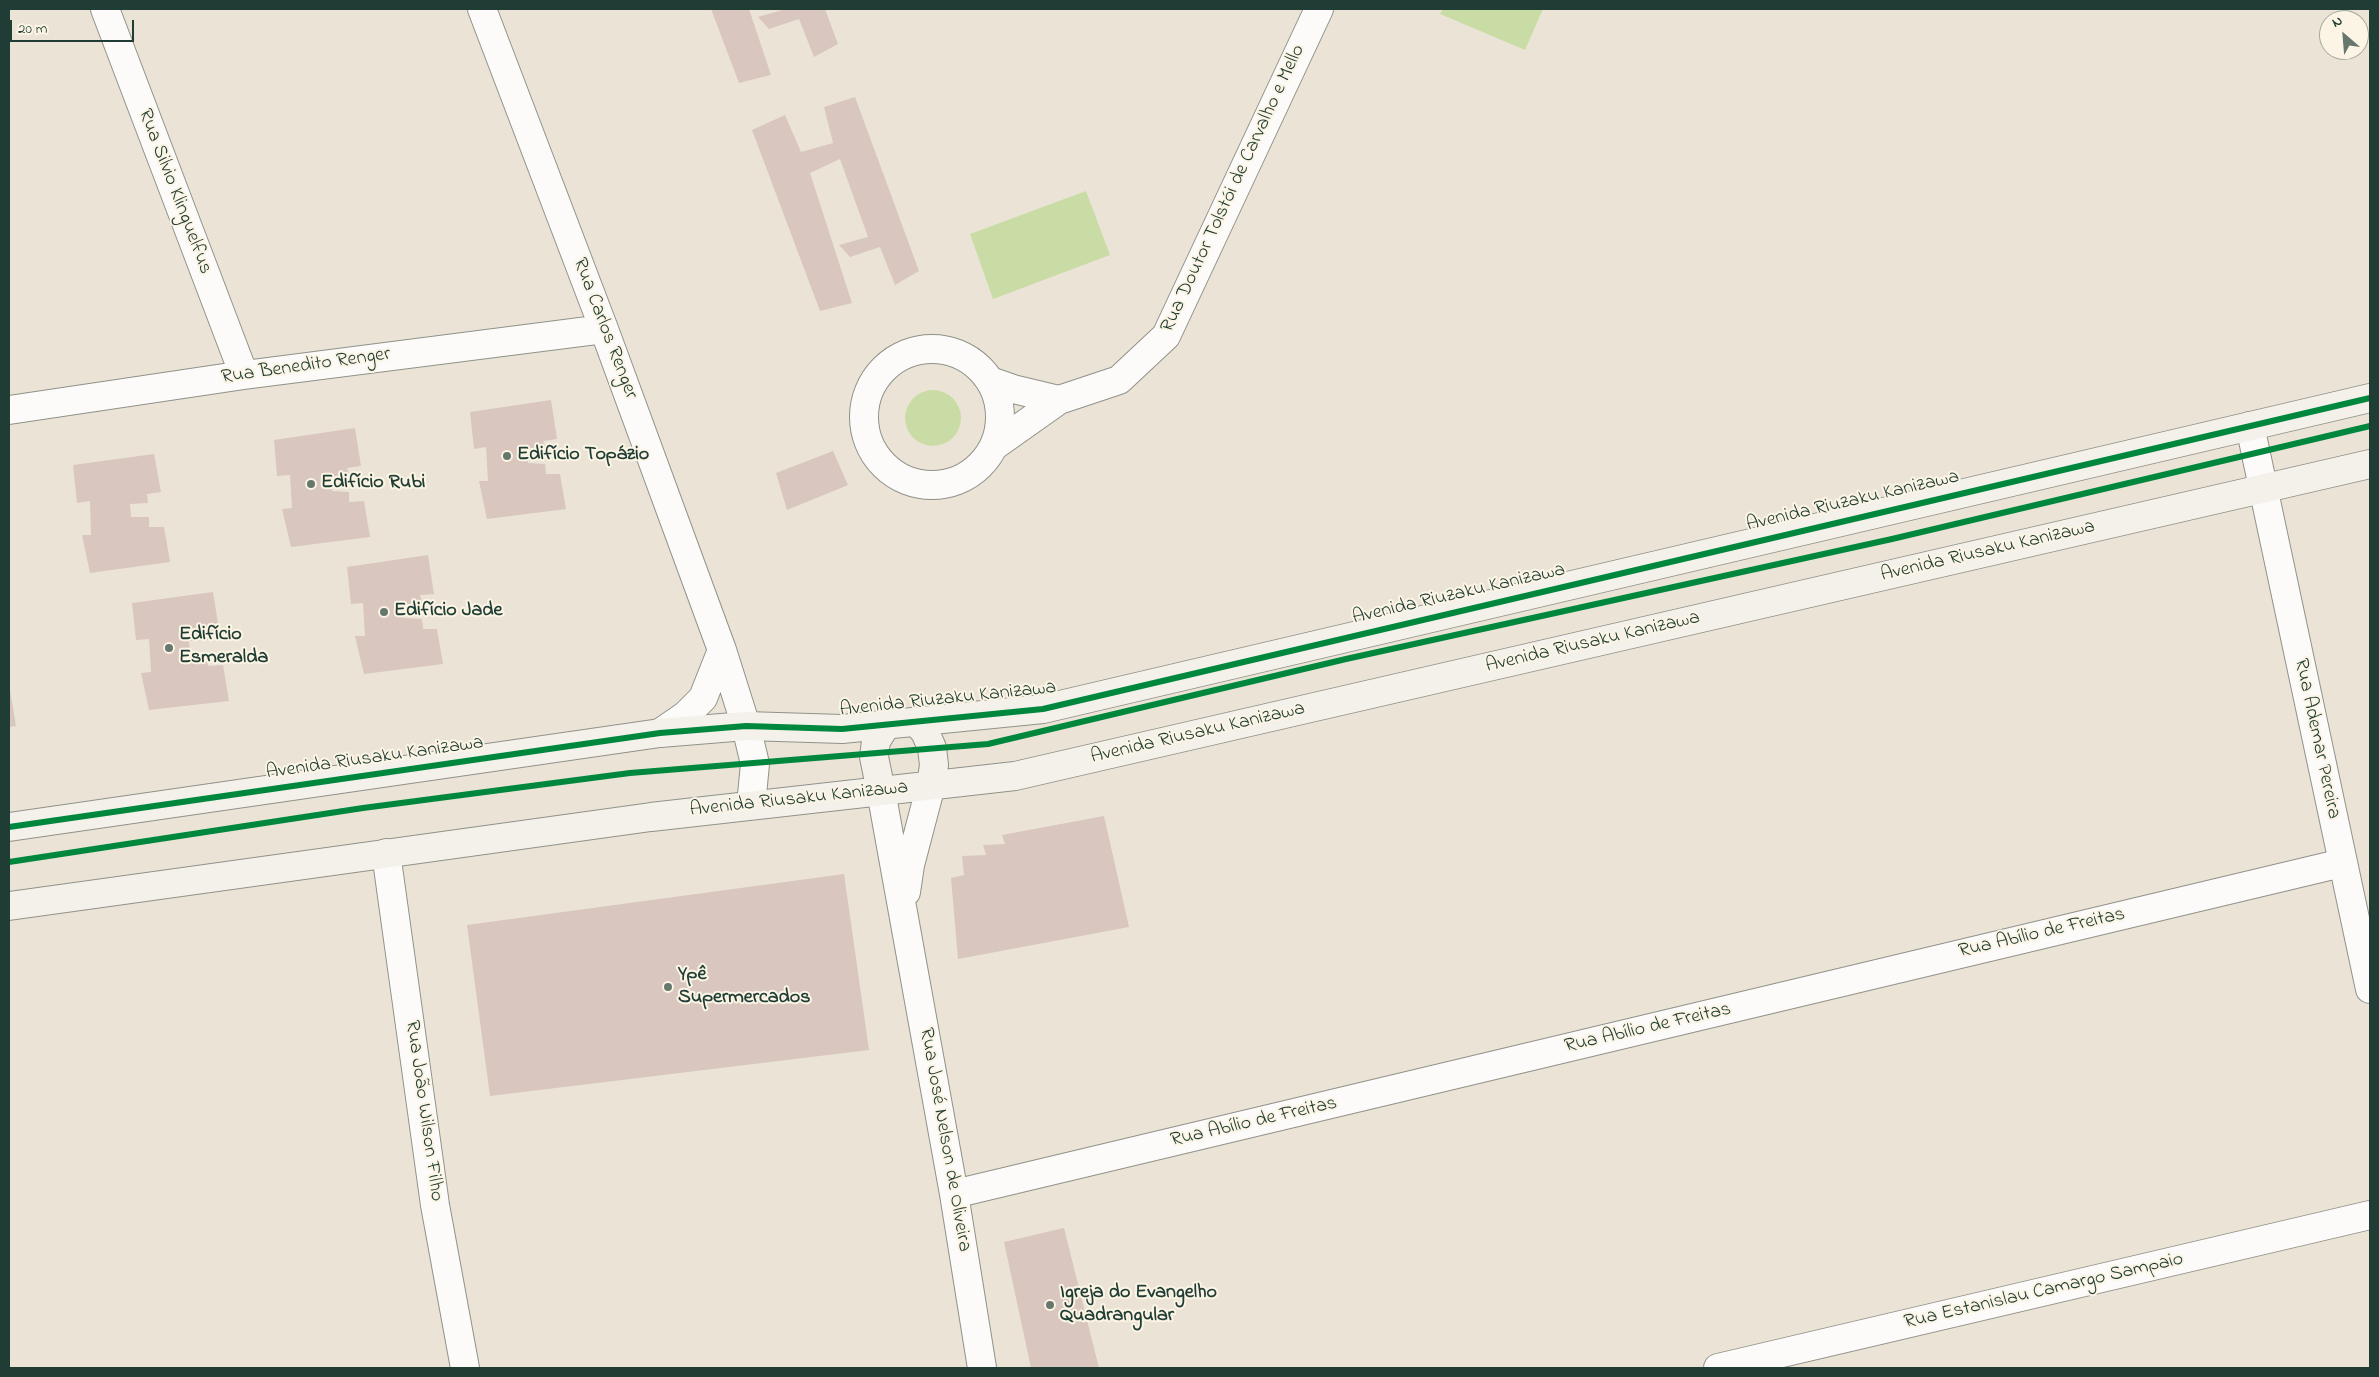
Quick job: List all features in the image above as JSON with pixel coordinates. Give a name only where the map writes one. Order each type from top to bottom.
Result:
[{"type":"street","name":"Rua Silvio Klinguelfus","points":[[105,9],[244,375]]},
{"type":"street","name":"Rua Carlos Renger","points":[[482,9],[604,329],[722,650],[746,726]]},
{"type":"street","name":"Rua Doutor Tolstói de Carvalho e Mello","points":[[994,446],[1000,424],[999,402],[990,380],[975,364],[955,353],[932,349],[910,352],[890,362],[875,379],[865,400],[863,422],[868,444],[880,463],[898,477],[919,485],[942,484],[963,478],[981,464],[994,446],[1059,400],[1120,380],[1166,336],[1319,9]]},
{"type":"street","name":"Rua Benedito Renger","points":[[9,410],[244,375],[604,329]]},
{"type":"street","name":"Rua Doutor Tolstói de Carvalho e Mello","points":[[990,380],[1013,389],[1059,400]]},
{"type":"street","name":"Avenida Riuzaku Kanizawa","points":[[746,726],[842,729],[1043,710],[2370,398]]},
{"type":"street","points":[[2250,426],[2265,488]]},
{"type":"street","name":"Avenida Riusaku Kanizawa","points":[[9,906],[386,853],[751,805],[1015,776],[2370,464]]},
{"type":"street","name":"Rua Ademar Pereira","points":[[2265,488],[2342,863],[2370,988]]},
{"type":"street","points":[[660,733],[686,715],[703,698],[722,650]]},
{"type":"street","points":[[916,722],[925,732],[932,748],[934,765],[931,785]]},
{"type":"street","points":[[882,791],[874,757],[876,741],[886,725]]},
{"type":"street","points":[[746,726],[755,764],[751,805]]},
{"type":"street","name":"Avenida Riusaku Kanizawa","points":[[9,827],[660,733],[746,726]]},
{"type":"street","name":"Rua José Nelson de Oliveira","points":[[904,911],[910,865],[931,785]]},
{"type":"street","name":"Rua José Nelson de Oliveira","points":[[882,791],[954,1194],[982,1368]]},
{"type":"street","name":"Rua João Wilson Filho","points":[[386,853],[435,1205],[465,1368]]},
{"type":"street","name":"Rua Abílio de Freitas","points":[[954,1194],[2342,863]]},
{"type":"street","name":"Rua Estanislau Camargo Sampaio","points":[[1718,1368],[2370,1215]]},
{"type":"green space","points":[[1443,9],[1543,9],[1525,50],[1440,14]]},
{"type":"green space","points":[[1086,191],[1110,255],[993,299],[970,234]]},
{"type":"green space","points":[[933,390],[944,392],[953,398],[959,407],[961,418],[959,429],[953,438],[944,444],[933,446],[922,444],[913,438],[907,429],[905,418],[907,407],[913,398],[922,392]]},
{"type":"building","points":[[711,9],[749,9],[771,75],[739,83]]},
{"type":"building","points":[[786,9],[825,9],[838,44],[814,57],[799,19],[769,29],[758,17]]},
{"type":"building","points":[[855,97],[919,271],[895,285],[880,247],[850,257],[839,245],[868,237],[840,159],[810,173],[852,303],[820,311],[752,130],[785,115],[801,152],[833,143],[824,107]]},
{"type":"building","name":"Edifício Topázio","points":[[551,400],[557,439],[543,441],[546,449],[527,450],[528,463],[545,464],[546,474],[560,474],[566,509],[487,519],[479,481],[488,481],[486,447],[474,449],[470,412]]},
{"type":"building","name":"Edifício Rubi","points":[[355,428],[361,466],[347,468],[350,477],[331,477],[332,491],[349,492],[349,502],[364,501],[370,537],[291,547],[282,509],[292,508],[290,475],[277,476],[274,440]]},
{"type":"building","points":[[833,451],[848,485],[787,510],[776,473]]},
{"type":"building","points":[[154,454],[161,492],[147,494],[148,503],[130,504],[131,517],[149,517],[149,527],[164,527],[170,562],[90,573],[82,535],[91,535],[90,501],[77,503],[73,465]]},
{"type":"building","name":"Edifício Jade","points":[[428,555],[434,594],[420,595],[422,604],[404,605],[404,618],[422,619],[423,629],[437,629],[443,664],[364,674],[355,636],[365,636],[363,603],[351,604],[347,567]]},
{"type":"building","name":"Edifício Esmeralda","points":[[213,592],[219,630],[206,632],[208,640],[189,641],[190,654],[207,655],[208,666],[223,665],[229,701],[149,710],[141,673],[151,672],[149,639],[136,640],[132,603]]},
{"type":"building","points":[[9,691],[16,726],[9,727]]},
{"type":"building","points":[[1104,816],[1129,927],[958,959],[951,878],[964,875],[962,856],[986,855],[983,845],[1005,844],[1002,835]]},
{"type":"building","name":"Ypê Supermercados","points":[[844,874],[869,1050],[490,1096],[467,925]]},
{"type":"building","name":"Igreja do Evangelho Quadrangular","points":[[1064,1228],[1099,1368],[1031,1368],[1004,1242]]},
{"type":"cycle path","points":[[9,827],[660,733],[746,726],[842,729],[1043,709],[2370,398]]},
{"type":"cycle path","points":[[9,862],[363,808],[630,773],[988,744],[1346,659],[1892,539],[2370,426]]},
{"type":"place","name":"Edifício Topázio","points":[[507,456]]},
{"type":"place","name":"Edifício Rubi","points":[[311,484]]},
{"type":"place","name":"Edifício Jade","points":[[384,612]]},
{"type":"place","name":"Edifício Esmeralda","points":[[169,648]]},
{"type":"place","name":"Ypê Supermercados","points":[[668,987]]},
{"type":"place","name":"Igreja do Evangelho Quadrangular","points":[[1050,1305]]}]
